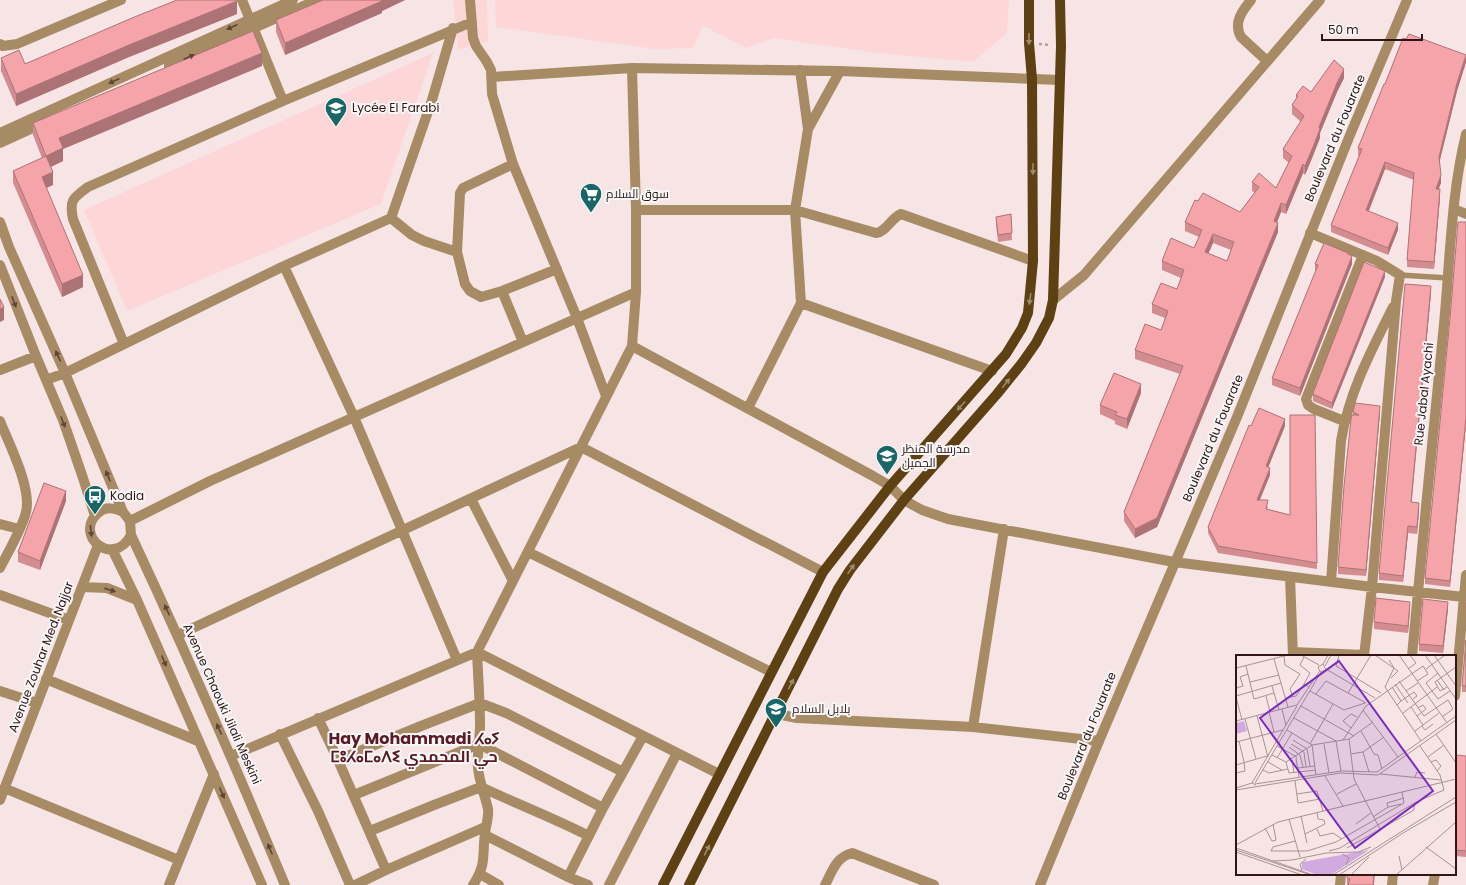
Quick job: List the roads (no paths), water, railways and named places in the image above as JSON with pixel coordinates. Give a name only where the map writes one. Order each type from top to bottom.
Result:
[{"type":"main road","points":[[663,885],[823,572],[890,486],[992,372],[1015,341],[1022,328],[1028,313],[1033,261],[1032,79],[1029,43],[1029,0]]},
{"type":"main road","points":[[689,885],[838,589],[850,570],[904,500],[997,394],[1026,358],[1050,318],[1053,300],[1061,46],[1060,0]]},
{"type":"street","points":[[0,44],[3,46],[17,44],[121,0]]},
{"type":"street","points":[[242,0],[283,101]]},
{"type":"street","points":[[0,143],[252,23],[293,0]]},
{"type":"street","points":[[0,133],[252,23],[317,0]]},
{"type":"street","points":[[470,0],[473,38],[476,46],[491,70],[492,94],[513,164],[577,318],[606,396]]},
{"type":"street","points":[[1251,0],[1238,20],[1238,33],[1267,62]]},
{"type":"street","points":[[1053,300],[1084,274],[1320,0]]},
{"type":"street","name":"Boulevard du Fouarate","points":[[1040,885],[1098,741],[1237,417],[1310,233],[1407,0]]},
{"type":"street","points":[[124,344],[73,219],[70,207],[75,197],[88,188],[283,101],[453,28],[472,22]]},
{"type":"street","points":[[46,380],[65,373],[284,266],[391,218],[432,100],[453,28]]},
{"type":"street","points":[[492,77],[632,68],[840,71],[1059,80]]},
{"type":"street","points":[[473,885],[480,874],[484,858],[485,831],[488,815],[477,766],[480,703],[477,652],[632,346],[636,292],[636,210],[632,68]]},
{"type":"street","points":[[748,408],[801,303],[795,210],[808,129],[800,70]]},
{"type":"street","points":[[808,129],[840,71]]},
{"type":"street","name":"Rue Jabal Ayachi","points":[[1412,655],[1454,209],[1459,161],[1466,134]]},
{"type":"street","points":[[513,164],[463,188],[460,193],[457,252],[465,284],[470,291],[481,297],[557,269]]},
{"type":"street","points":[[1454,209],[1466,214]]},
{"type":"street","points":[[636,210],[795,210],[876,233],[882,231],[896,216],[901,214],[1033,261]]},
{"type":"street","points":[[391,218],[412,235],[424,241],[457,252]]},
{"type":"street","points":[[0,222],[123,512],[130,521],[132,528],[131,534],[124,545],[112,550],[104,549],[92,539],[90,523],[101,510],[116,508],[123,512]]},
{"type":"street","points":[[1290,577],[1293,654],[1364,655],[1372,587],[1396,301],[1400,275],[1377,261],[1310,233]]},
{"type":"street","points":[[1344,421],[1314,409],[1308,405],[1306,399],[1310,385],[1358,272],[1363,256]]},
{"type":"street","points":[[0,266],[72,445],[95,516]]},
{"type":"street","points":[[284,266],[354,417],[457,660]]},
{"type":"street","points":[[502,290],[523,342]]},
{"type":"street","points":[[130,521],[210,481],[636,292]]},
{"type":"street","points":[[1332,582],[1341,441],[1344,421],[1363,367],[1396,301]]},
{"type":"street","points":[[801,303],[992,372]]},
{"type":"street","points":[[632,346],[890,486],[904,500],[922,510],[948,519],[1174,562],[1464,597]]},
{"type":"street","points":[[0,370],[36,356]]},
{"type":"street","points":[[0,421],[26,489],[28,502],[20,529],[0,568]]},
{"type":"street","points":[[178,635],[581,447]]},
{"type":"street","points":[[581,447],[823,572]]},
{"type":"street","points":[[471,499],[513,581]]},
{"type":"street","points":[[0,524],[20,529]]},
{"type":"street","points":[[973,727],[1004,529]]},
{"type":"street","name":"Avenue Chaouki Jilali Meskini","points":[[131,534],[178,635],[285,885]]},
{"type":"street","name":"Avenue Zouhar Med. Najjar","points":[[0,800],[4,788],[4,776],[37,703],[98,545]]},
{"type":"street","points":[[112,550],[137,600],[262,885]]},
{"type":"street","points":[[528,552],[771,672]]},
{"type":"street","points":[[1456,685],[1466,576]]},
{"type":"street","points":[[82,587],[107,588],[137,600]]},
{"type":"street","points":[[0,595],[69,620]]},
{"type":"street","points":[[231,756],[477,652],[720,774]]},
{"type":"street","points":[[46,679],[198,741]]},
{"type":"street","points":[[0,690],[37,703]]},
{"type":"street","points":[[338,760],[480,703],[506,713],[622,772]]},
{"type":"street","points":[[776,714],[798,718],[973,727],[1098,741]]},
{"type":"street","points":[[318,718],[354,795],[386,870]]},
{"type":"street","points":[[280,734],[320,816],[350,885]]},
{"type":"street","points":[[568,877],[622,772],[643,736]]},
{"type":"street","points":[[354,795],[479,744],[603,808]]},
{"type":"street","points":[[609,885],[677,753]]},
{"type":"street","points":[[169,885],[214,774]]},
{"type":"street","points":[[370,831],[482,787],[510,801],[568,825],[589,836]]},
{"type":"street","points":[[4,788],[178,860]]},
{"type":"street","points":[[355,885],[386,870],[485,831]]},
{"type":"street","points":[[485,831],[568,877],[588,885]]},
{"type":"street","points":[[825,885],[839,860],[844,855],[852,853],[918,882],[934,885]]},
{"type":"street","points":[[480,874],[499,885]]},
{"type":"street","points":[[1340,885],[1341,875]]},
{"type":"street","points":[[1392,885],[1393,875]]},
{"type":"street","points":[[1433,885],[1435,875]]},
{"type":"lane","points":[[1400,275],[1448,278]]},
{"type":"place","name":"Lycée El Farabi","points":[[336,128]]},
{"type":"place","name":"سوق السلام","points":[[591,214]]},
{"type":"place","name":"مدرسة المنظر الجميل","points":[[887,476]]},
{"type":"place","name":"Kodia","points":[[95,516]]},
{"type":"place","name":"بلابل السلام","points":[[776,728]]},
{"type":"district","name":"Hay Mohammadi ⵃⴰⵢ ⵎⵓⵃⴰⵎⴰⴷⵉ حي المحمدي","points":[[414,747]]}]
